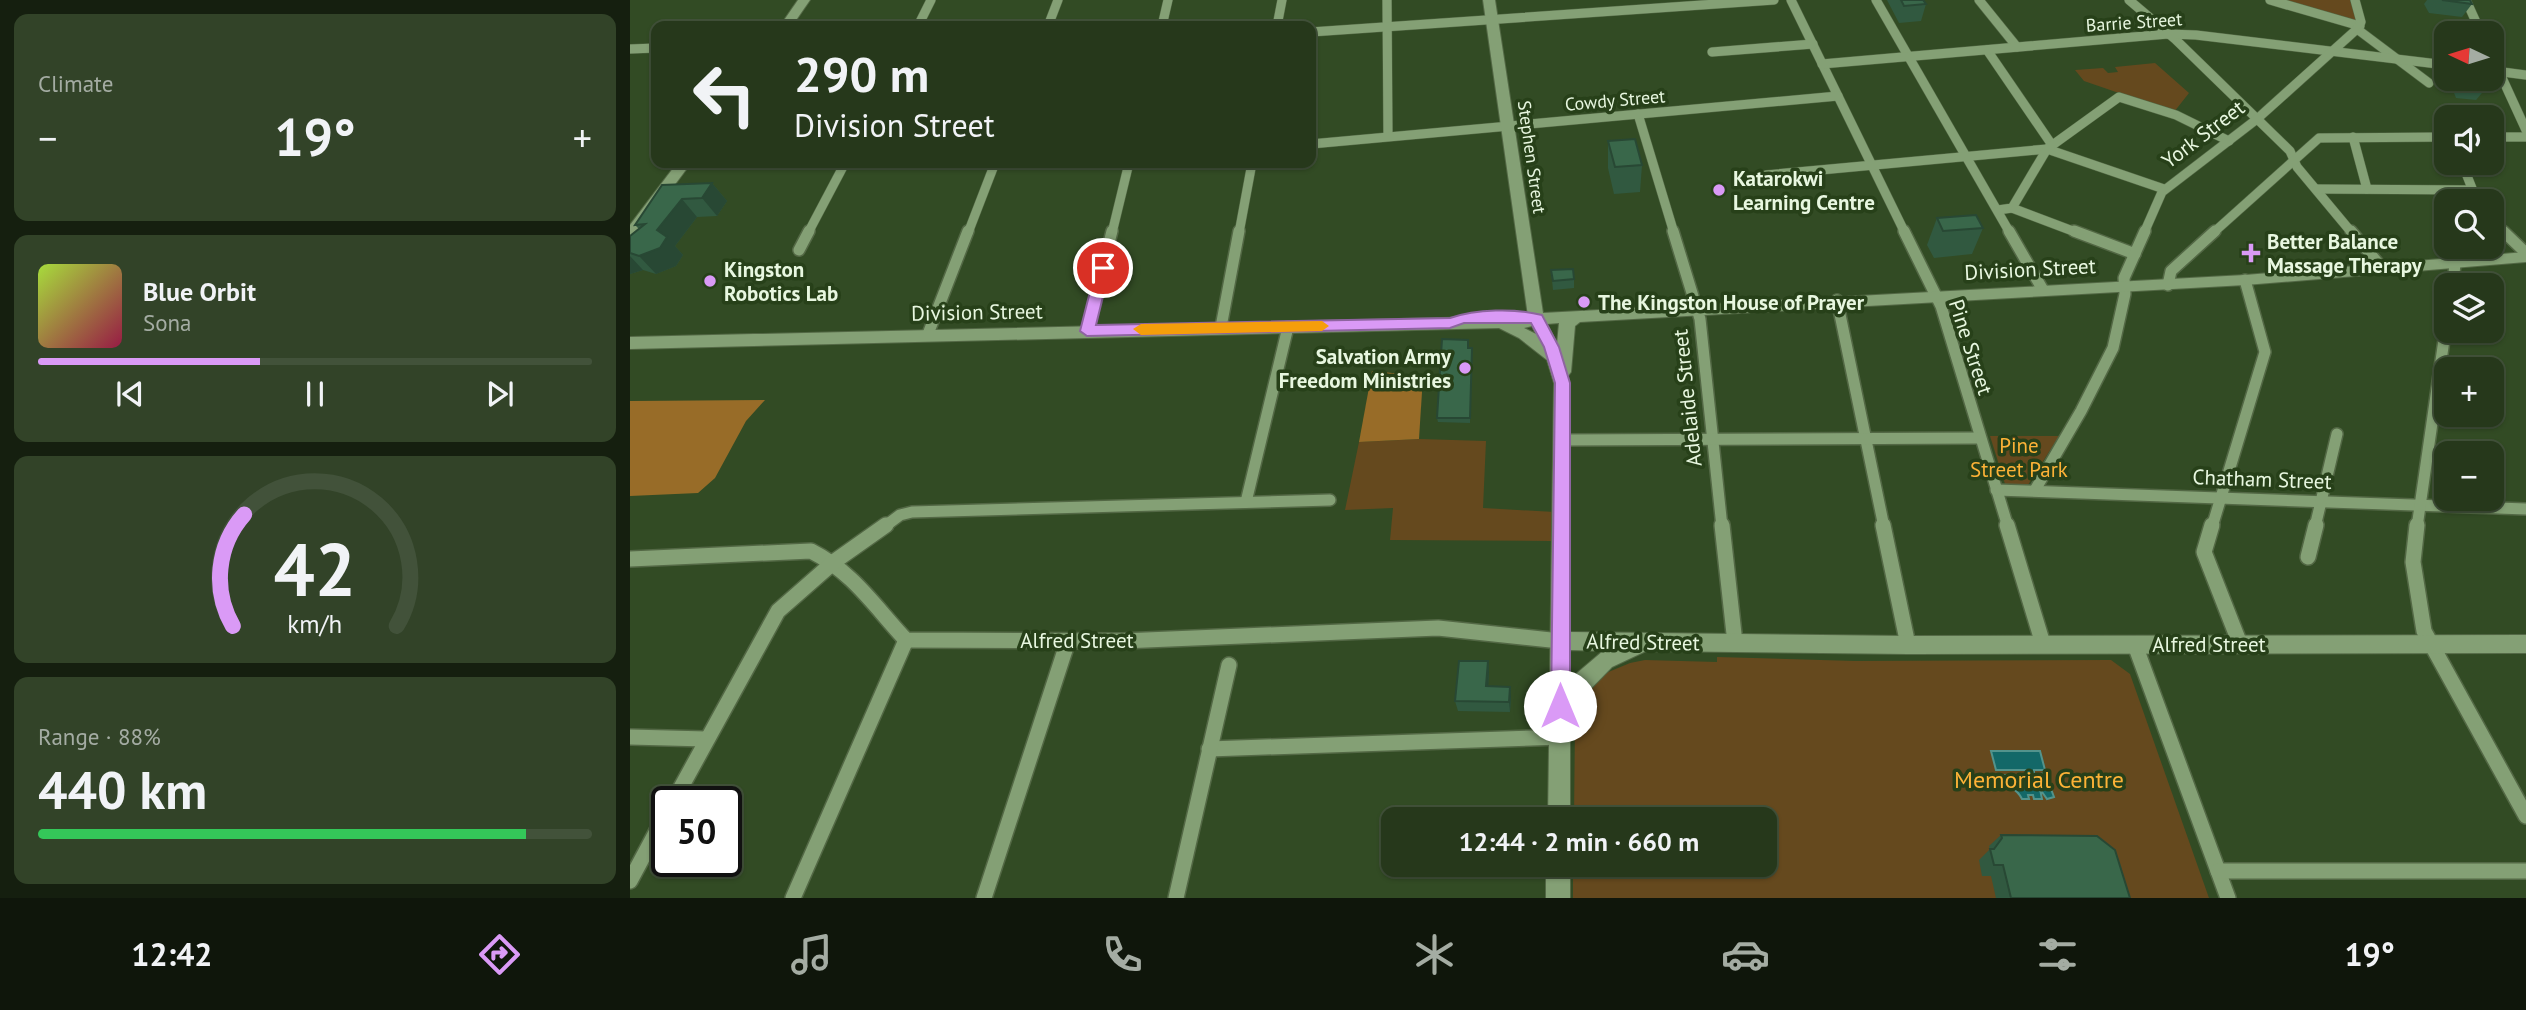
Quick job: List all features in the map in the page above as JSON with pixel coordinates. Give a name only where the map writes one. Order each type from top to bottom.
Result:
[{"type":"main road","points":[[789,21],[804,0]]},
{"type":"main road","name":"Stephen Street","points":[[1489,0],[1536,319],[1555,359],[1562,383]]},
{"type":"main road","points":[[630,235],[680,168]]},
{"type":"main road","name":"Division Street","points":[[1450,323],[1463,318],[1526,316],[1536,319],[1837,300],[2168,285],[2526,255]]},
{"type":"main road","points":[[1559,807],[1562,383],[1567,323],[1576,317]]},
{"type":"main road","name":"Division Street","points":[[630,343],[1221,327],[1496,324],[1527,323],[1536,319]]},
{"type":"main road","points":[[1496,324],[1525,334],[1555,359]]},
{"type":"main road","name":"Alfred Street","points":[[1560,641],[1908,645],[2526,644]]},
{"type":"main road","points":[[1560,706],[1590,673],[1606,660],[1629,646],[1658,642]]},
{"type":"main road","points":[[1558,877],[1558,898]]},
{"type":"street","points":[[920,21],[930,0]]},
{"type":"street","points":[[1050,21],[1058,0]]},
{"type":"street","points":[[1163,21],[1168,0]]},
{"type":"street","points":[[1278,21],[1282,0]]},
{"type":"street","points":[[1387,0],[1388,136]]},
{"type":"street","points":[[1316,32],[1774,0]]},
{"type":"street","name":"Pine Street","points":[[1791,0],[1941,306],[2043,644]]},
{"type":"street","points":[[1876,0],[2043,290]]},
{"type":"street","points":[[1979,0],[2017,47]]},
{"type":"street","points":[[2129,0],[2290,151],[2317,189],[2383,269]]},
{"type":"street","points":[[2270,0],[2358,27],[2429,83]]},
{"type":"street","points":[[2355,0],[2361,18],[2358,27]]},
{"type":"street","points":[[2466,0],[2476,21]]},
{"type":"street","name":"York Street","points":[[2035,490],[2081,411],[2113,348],[2125,294],[2124,278],[2164,190],[2257,119],[2358,27]]},
{"type":"street","name":"Barrie Street","points":[[1822,64],[2168,34],[2196,34],[2434,63]]},
{"type":"street","points":[[1712,52],[1813,44]]},
{"type":"street","points":[[630,49],[651,48]]},
{"type":"street","points":[[1987,50],[2050,147]]},
{"type":"street","points":[[2504,72],[2526,75]]},
{"type":"street","points":[[2504,87],[2526,130]]},
{"type":"street","name":"Cowdy Street","points":[[1316,143],[1838,96]]},
{"type":"street","points":[[2012,208],[2050,147],[2119,97],[2176,115],[2229,141]]},
{"type":"street","name":"Adelaide Street","points":[[1638,114],[1698,309],[1735,643]]},
{"type":"street","points":[[2353,137],[2367,189]]},
{"type":"street","points":[[2168,285],[2171,271],[2294,159],[2321,138],[2434,137]]},
{"type":"street","points":[[2504,137],[2526,137]]},
{"type":"street","points":[[1766,175],[2050,147],[2164,190]]},
{"type":"street","points":[[799,250],[842,168]]},
{"type":"street","points":[[928,334],[993,168]]},
{"type":"street","points":[[1087,331],[1128,168]]},
{"type":"street","points":[[1221,327],[1251,168]]},
{"type":"street","points":[[2317,189],[2434,190]]},
{"type":"street","points":[[1998,210],[2012,208],[2134,254]]},
{"type":"street","points":[[2504,232],[2526,255]]},
{"type":"street","points":[[2454,273],[2455,263]]},
{"type":"street","points":[[2240,644],[2204,552],[2265,352],[2245,280]]},
{"type":"street","points":[[1837,300],[1908,645]]},
{"type":"street","points":[[1246,502],[1288,327]]},
{"type":"street","points":[[2443,343],[2413,562],[2424,631],[2526,816]]},
{"type":"street","points":[[2308,557],[2337,434]]},
{"type":"street","points":[[1562,440],[1980,438]]},
{"type":"street","name":"Chatham Street","points":[[1996,490],[2223,496],[2526,509]]},
{"type":"street","points":[[681,786],[778,611],[835,561],[900,515],[912,512],[1330,500]]},
{"type":"street","points":[[630,559],[811,551],[835,561],[857,580],[892,627],[906,640],[793,898]]},
{"type":"street","name":"Alfred Street","points":[[906,640],[1068,641],[1302,635],[1438,628],[1560,641]]},
{"type":"street","points":[[984,898],[1068,641]]},
{"type":"street","points":[[2136,645],[2228,898]]},
{"type":"street","points":[[1176,898],[1229,665]]},
{"type":"street","points":[[630,737],[706,739]]},
{"type":"street","points":[[1209,750],[1560,737]]},
{"type":"street","points":[[630,880],[651,841]]},
{"type":"street","points":[[2218,872],[2526,871]]},
{"type":"green space","points":[[2275,0],[2350,0],[2357,21]]},
{"type":"green space","points":[[2155,63],[2189,93],[2174,112],[2084,81],[2075,70],[2103,68],[2108,73],[2118,72],[2115,67]]},
{"type":"green space","name":"Pine Street Park","points":[[1990,436],[2059,436],[2028,485],[2005,484]]},
{"type":"green space","points":[[1419,439],[1486,441],[1483,508],[1555,512],[1551,541],[1390,540],[1393,508],[1345,510],[1359,442]]},
{"type":"green space","name":"Memorial Centre","points":[[1717,657],[1855,661],[2111,660],[2130,674],[2209,898],[1573,898],[1573,877],[1777,877],[1777,807],[1574,807],[1575,722],[1579,700],[1606,673],[1630,663],[1645,660],[1717,662]]},
{"type":"shaded area","points":[[1372,371],[1423,376],[1419,439],[1359,442]]},
{"type":"shaded area","points":[[765,400],[746,421],[715,478],[698,493],[630,496],[630,401]]},
{"type":"water","points":[[1991,751],[2040,751],[2045,770],[2034,770],[2034,778],[2042,785],[2036,775],[2045,773],[2054,797],[2047,799],[2040,789],[2042,799],[2034,799],[2033,795],[2028,795],[2029,799],[2022,799],[2012,788],[1997,788],[1994,775],[2027,775],[2026,770],[1996,770]]},
{"type":"building","points":[[1901,0],[1923,0],[1926,4],[1904,6]]},
{"type":"building","points":[[2442,0],[2470,0],[2472,4]]},
{"type":"building","points":[[1635,139],[1642,165],[1615,167],[1608,141]]},
{"type":"building","points":[[712,183],[702,198],[682,199],[657,230],[667,237],[660,248],[639,256],[630,253],[630,236],[645,224],[635,225],[662,185]]},
{"type":"building","points":[[1976,215],[1983,228],[1943,231],[1937,218]]},
{"type":"building","points":[[1573,269],[1574,279],[1553,281],[1551,270]]},
{"type":"building","points":[[1442,339],[1468,340],[1468,348],[1472,348],[1470,418],[1437,418]]},
{"type":"building","points":[[1459,661],[1488,661],[1486,686],[1510,687],[1509,702],[1455,701]]},
{"type":"building","name":"Memorial Centre","points":[[2001,835],[2097,836],[2115,850],[2130,898],[2011,898],[2003,865],[1994,865],[1990,849],[1994,849],[2002,838]]},
{"type":"slow traffic","points":[[1141,329],[1322,326]]},
{"type":"place","name":"Katarokwi Learning Centre","points":[[1719,190]]},
{"type":"place","name":"Better Balance Massage Therapy","points":[[2251,253]]},
{"type":"place","name":"Kingston Robotics Lab","points":[[710,281]]},
{"type":"place","name":"The Kingston House of Prayer","points":[[1584,302]]},
{"type":"place","name":"Salvation Army Freedom Ministries","points":[[1465,368]]},
{"type":"route","points":[[1103,268],[1087,331],[1450,323],[1463,318],[1526,316],[1536,319],[1551,347],[1562,383],[1560,706]]}]
